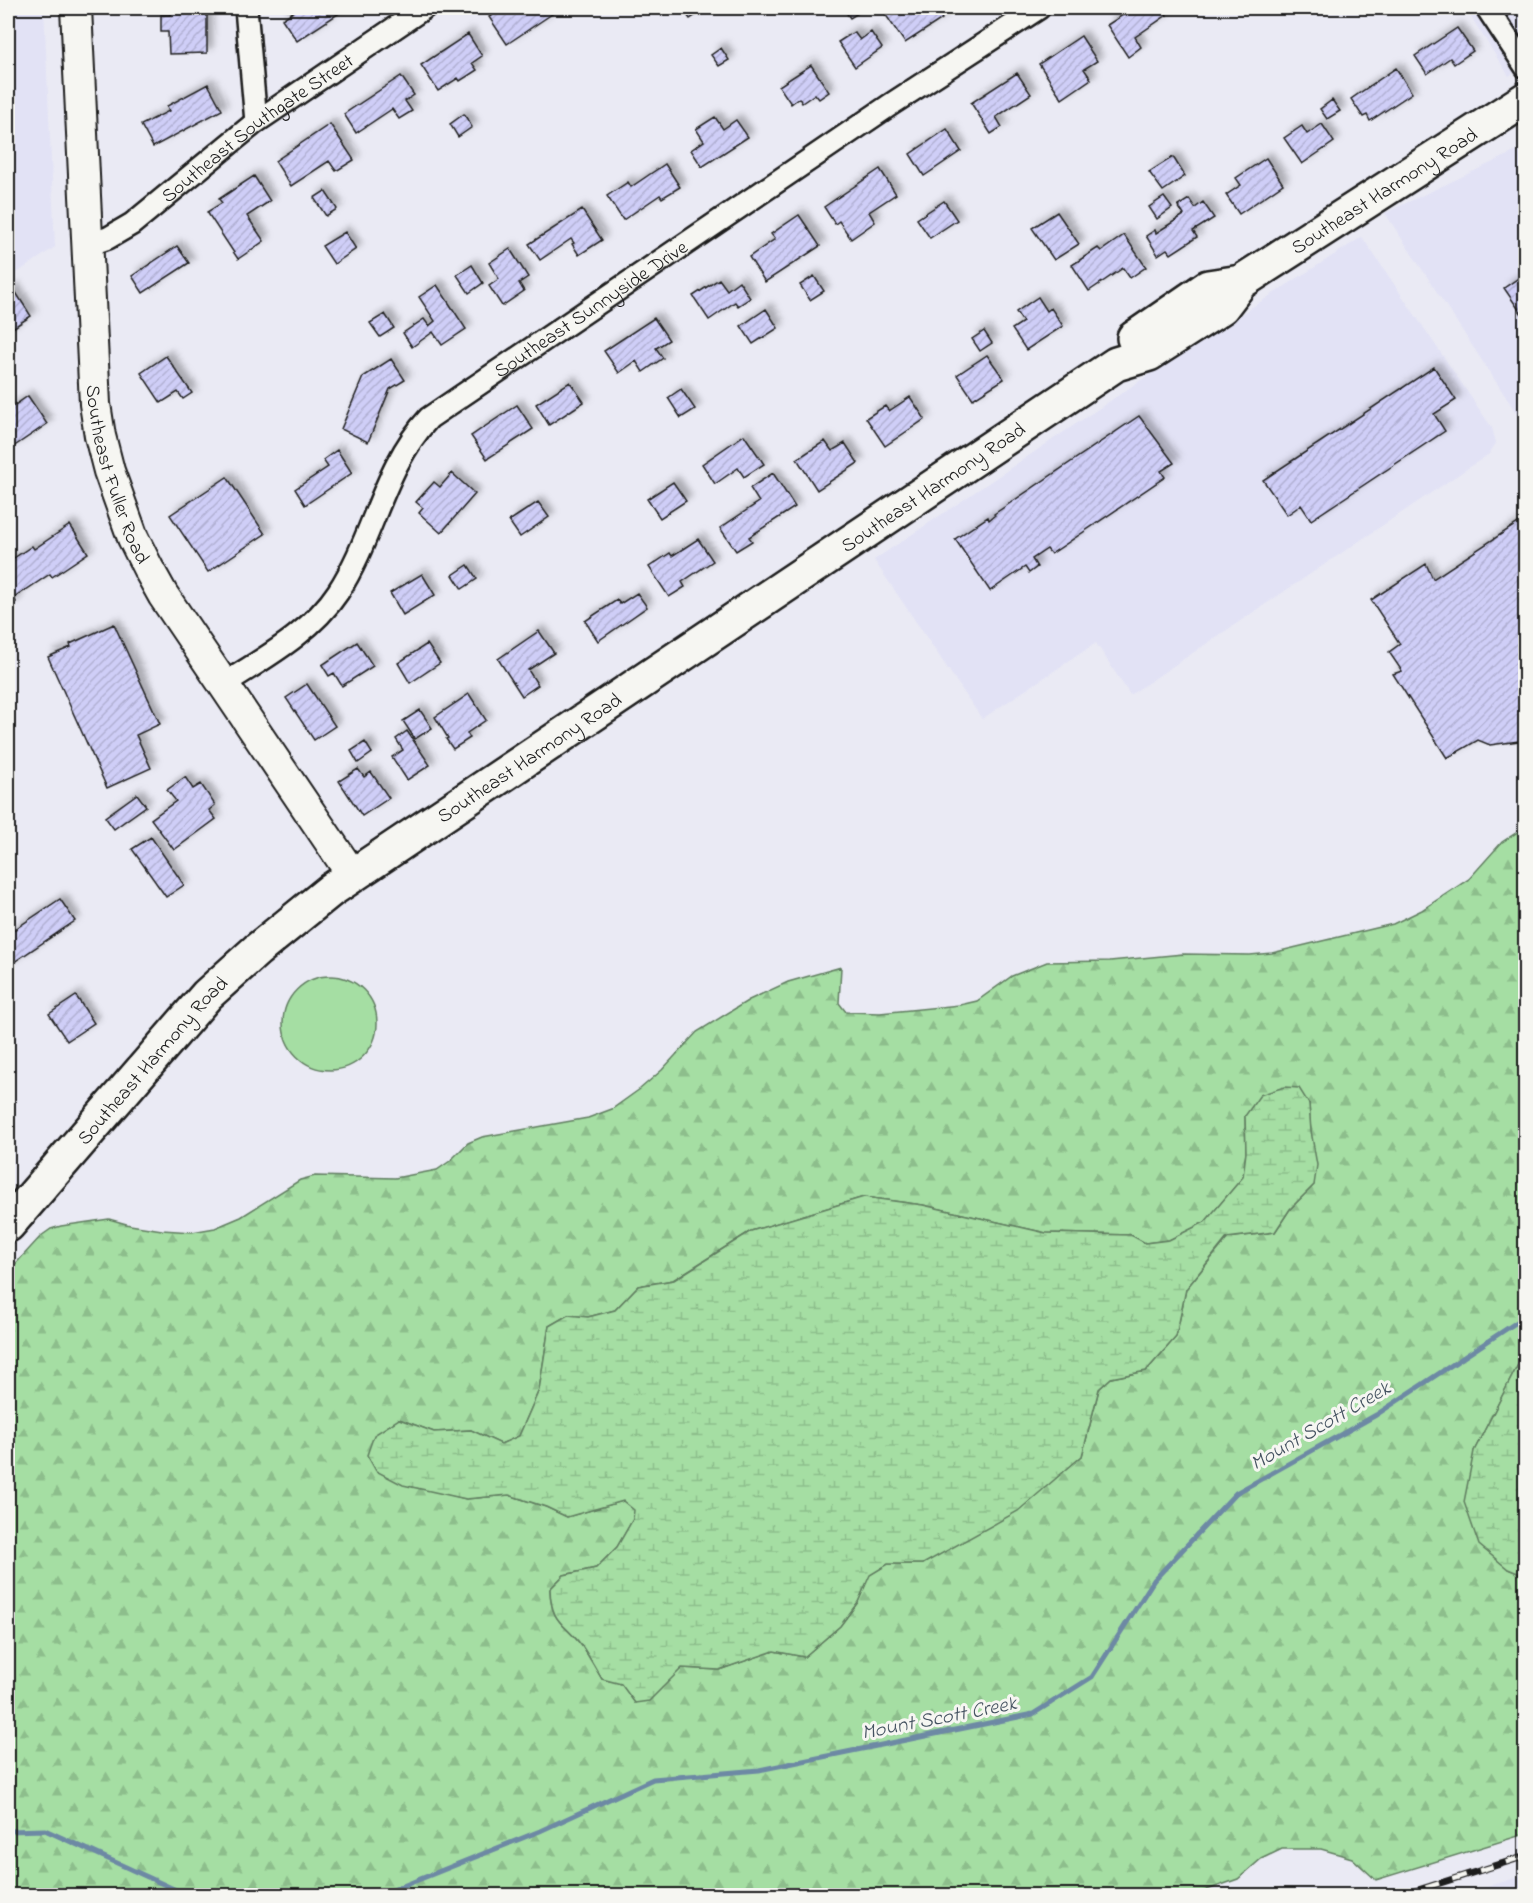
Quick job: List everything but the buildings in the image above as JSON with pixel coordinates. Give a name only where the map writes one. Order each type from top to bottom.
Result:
[{"type":"main road","name":"Southeast Harmony Road","points":[[8,1225],[207,995],[293,921],[353,876],[1116,364],[1135,337],[1208,287],[1241,282],[1526,99]]},
{"type":"street","name":"Southeast Fuller Road","points":[[76,8],[95,404],[109,471],[133,538],[163,594],[353,876]]},
{"type":"street","points":[[246,8],[256,122]]},
{"type":"street","name":"Southeast Southgate Street","points":[[88,245],[108,238],[132,224],[256,122],[424,8]]},
{"type":"street","name":"Southeast Sunnyside Drive","points":[[224,684],[295,637],[324,610],[338,592],[352,566],[394,468],[412,438],[429,418],[890,105],[1039,8]]},
{"type":"street","points":[[1487,8],[1526,67]]},
{"type":"shaded area","points":[[8,8],[44,8],[55,247],[8,279]]},
{"type":"shaded area","points":[[1465,8],[1525,8],[1525,65],[1509,76]]},
{"type":"shaded area","points":[[1525,147],[1525,426],[1385,213]]},
{"type":"shaded area","points":[[1362,237],[1492,428],[1496,443],[1489,454],[1130,695],[1096,643],[982,719],[874,560],[1199,341]]},
{"type":"shaded area","points":[[1525,1875],[1525,1895],[1461,1895]]},
{"type":"green space","points":[[1525,830],[1525,1351],[1474,1451],[1508,1569],[1525,1576],[1525,1834],[1376,1880],[1352,1858],[1321,1849],[1282,1849],[1261,1859],[1238,1879],[1190,1896],[8,1895],[8,1272],[41,1236],[61,1226],[109,1219],[130,1225],[192,1232],[215,1228],[241,1217],[300,1180],[315,1176],[395,1178],[437,1170],[468,1143],[482,1137],[588,1118],[612,1109],[662,1070],[697,1032],[749,1000],[788,982],[841,967],[839,1003],[846,1012],[880,1013],[960,1005],[977,1001],[1012,976],[1047,962],[1110,961],[1183,954],[1272,953],[1393,924],[1422,910],[1469,879],[1502,842],[1519,831]],"holes":[[[1309,1104],[1314,1185],[1290,1209],[1275,1232],[1228,1238],[1186,1289],[1176,1337],[1146,1371],[1111,1378],[1099,1389],[1082,1456],[923,1564],[888,1564],[869,1575],[858,1602],[840,1626],[804,1657],[774,1651],[719,1670],[682,1668],[665,1683],[635,1703],[621,1683],[602,1679],[582,1646],[556,1616],[550,1589],[564,1575],[596,1568],[617,1547],[633,1519],[635,1510],[623,1501],[567,1517],[546,1507],[509,1495],[466,1499],[440,1492],[399,1419],[434,1432],[471,1430],[501,1444],[519,1436],[539,1390],[549,1326],[568,1315],[588,1317],[615,1310],[638,1286],[673,1280],[751,1231],[864,1197],[923,1205],[1046,1233],[1131,1235],[1145,1243],[1169,1240],[1205,1222],[1243,1177],[1246,1152],[1245,1116]]]},
{"type":"green space","points":[[330,976],[348,979],[363,990],[374,1005],[377,1023],[374,1041],[363,1056],[348,1067],[330,1070],[312,1067],[297,1056],[286,1041],[283,1023],[286,1005],[297,990],[312,979]]},
{"type":"green space","points":[[1284,1087],[1299,1088],[1309,1104],[1317,1165],[1314,1185],[1290,1209],[1275,1232],[1227,1238],[1186,1289],[1176,1337],[1146,1371],[1111,1378],[1099,1389],[1082,1456],[1018,1511],[923,1564],[888,1564],[870,1575],[858,1602],[840,1626],[804,1657],[774,1651],[719,1670],[682,1668],[649,1701],[635,1703],[621,1684],[602,1679],[582,1646],[556,1616],[550,1589],[564,1575],[596,1568],[617,1547],[633,1519],[634,1510],[623,1501],[567,1517],[546,1507],[509,1495],[466,1499],[403,1485],[376,1471],[367,1455],[374,1435],[399,1419],[434,1432],[471,1430],[501,1444],[519,1436],[539,1390],[549,1326],[568,1315],[588,1317],[615,1310],[638,1286],[674,1280],[751,1231],[864,1197],[923,1205],[1046,1233],[1131,1235],[1145,1243],[1169,1240],[1205,1222],[1243,1177],[1246,1152],[1245,1116],[1260,1095]]},
{"type":"green space","points":[[1525,1351],[1525,1576],[1508,1569],[1479,1545],[1464,1502],[1474,1451]]},
{"type":"waterway","name":"Mount Scott Creek","points":[[378,1896],[540,1831],[653,1779],[759,1770],[1033,1714],[1092,1677],[1154,1580],[1236,1493],[1376,1415],[1526,1316]]},
{"type":"waterway","name":"Mount Scott Creek","points":[[8,1831],[45,1830],[189,1896]]},
{"type":"railway","points":[[1399,1896],[1526,1856]]}]
